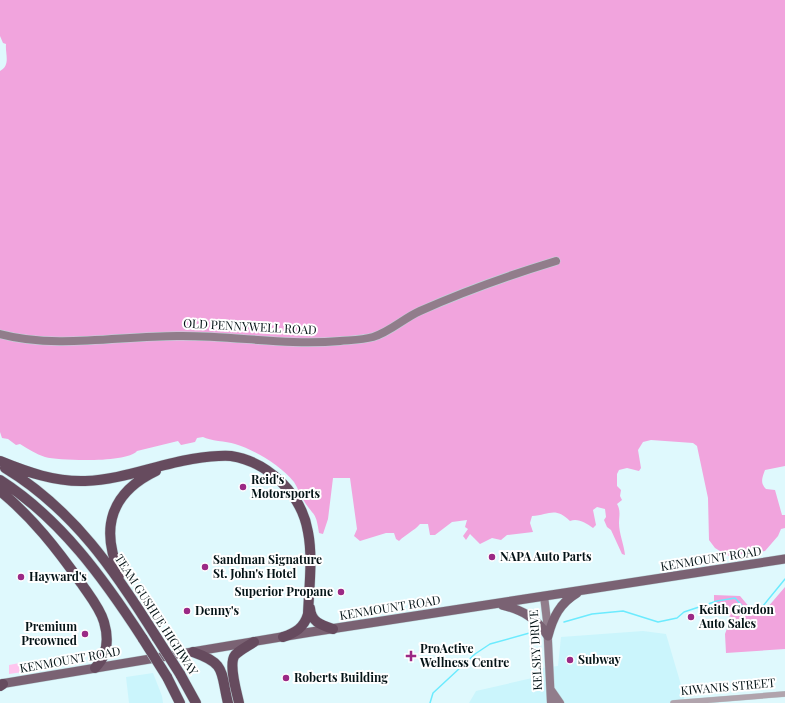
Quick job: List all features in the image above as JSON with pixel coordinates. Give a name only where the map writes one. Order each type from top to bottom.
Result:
[{"type":"highway","points":[[0,461],[53,478],[84,481],[113,477],[206,457],[232,456],[255,464],[270,473],[282,483],[302,510],[307,526],[309,541],[308,614],[304,625],[295,632],[282,637]]},
{"type":"highway","points":[[124,585],[113,558],[110,542],[110,528],[113,514],[119,501],[138,480],[157,470],[180,462]]},
{"type":"highway","name":"TEAM GUSHUE HIGHWAY","points":[[0,465],[36,489],[76,525],[124,585],[180,674],[196,703]]},
{"type":"highway","name":"TEAM GUSHUE HIGHWAY","points":[[0,480],[28,500],[62,531],[98,573],[167,677],[180,703]]},
{"type":"highway","points":[[0,491],[33,521],[56,547],[95,604],[103,620],[106,646],[104,657],[95,668]]},
{"type":"highway","points":[[309,597],[310,611],[313,620],[321,625],[333,629]]},
{"type":"highway","points":[[239,703],[233,672],[234,659],[236,655],[254,642]]},
{"type":"highway","points":[[193,652],[209,658],[219,667],[228,703]]},
{"type":"main road","name":"KENMOUNT ROAD","points":[[1,685],[282,637],[785,559]]},
{"type":"main road","points":[[548,636],[552,621],[560,607],[570,597],[580,591]]},
{"type":"main road","points":[[497,604],[529,614],[541,626],[548,636]]},
{"type":"street","name":"OLD PENNYWELL ROAD","points":[[0,334],[30,341],[213,336],[291,343],[366,338],[379,335],[417,312],[446,300],[512,274],[556,260]]},
{"type":"street","name":"KELSEY DRIVE","points":[[544,596],[548,636],[551,703]]},
{"type":"street","points":[[550,689],[560,703]]},
{"type":"street","name":"KIWANIS STREET","points":[[673,703],[746,700],[785,694]]},
{"type":"shaded area","points":[[0,0],[785,0],[785,466],[765,470],[762,480],[766,489],[775,490],[782,515],[785,515],[785,528],[781,529],[778,536],[765,551],[728,556],[715,548],[709,540],[708,498],[697,446],[693,443],[651,440],[643,442],[638,450],[641,468],[639,471],[627,468],[619,470],[617,474],[617,486],[621,490],[620,496],[622,500],[617,504],[619,511],[620,531],[625,555],[622,554],[611,530],[607,527],[604,520],[606,517],[605,509],[597,507],[593,510],[596,525],[593,528],[588,524],[576,520],[570,521],[565,516],[552,512],[532,516],[530,523],[533,532],[507,535],[501,540],[492,538],[480,544],[470,534],[466,540],[463,536],[468,529],[465,527],[467,520],[452,522],[435,535],[430,535],[428,524],[420,524],[399,541],[396,539],[394,533],[386,533],[360,541],[354,536],[357,529],[350,478],[333,478],[328,519],[323,534],[319,533],[316,517],[307,506],[294,482],[268,459],[252,450],[235,444],[203,437],[197,438],[195,442],[181,445],[178,441],[137,451],[131,455],[121,458],[79,460],[45,457],[20,444],[16,445],[8,439],[2,438],[0,432],[0,71],[5,66],[7,59],[6,44],[3,43],[0,36]]},
{"type":"shaded area","points":[[785,587],[785,649],[726,653],[725,634],[731,617],[714,610],[714,595],[740,596],[751,609],[767,608]]},
{"type":"shaded area","points":[[643,631],[666,634],[684,695],[684,703],[469,703],[476,691],[541,676],[541,668],[558,666],[561,637]]},
{"type":"shaded area","points":[[30,661],[33,663],[30,671],[9,674],[9,665]]},
{"type":"shaded area","points":[[153,673],[162,696],[163,703],[129,703],[126,677]]},
{"type":"waterway","points":[[564,622],[592,614],[623,611],[658,622],[677,618],[684,612],[717,601],[735,598],[748,612],[758,612],[785,579]]},
{"type":"waterway","points":[[430,703],[433,693],[475,654],[490,644],[533,632]]},
{"type":"place","name":"Reid's Motorsports","points":[[243,487]]},
{"type":"place","name":"NAPA Auto Parts","points":[[492,557]]},
{"type":"place","name":"Sandman Signature St. John's Hotel","points":[[205,567]]},
{"type":"place","name":"Hayward's","points":[[21,577]]},
{"type":"place","name":"Superior Propane","points":[[341,592]]},
{"type":"place","name":"Denny's","points":[[187,611]]},
{"type":"place","name":"Keith Gordon Auto Sales","points":[[691,617]]},
{"type":"place","name":"Premium Preowned","points":[[85,634]]},
{"type":"place","name":"ProActive Wellness Centre","points":[[411,656]]},
{"type":"place","name":"Subway","points":[[570,660]]},
{"type":"place","name":"Roberts Building","points":[[286,678]]}]
